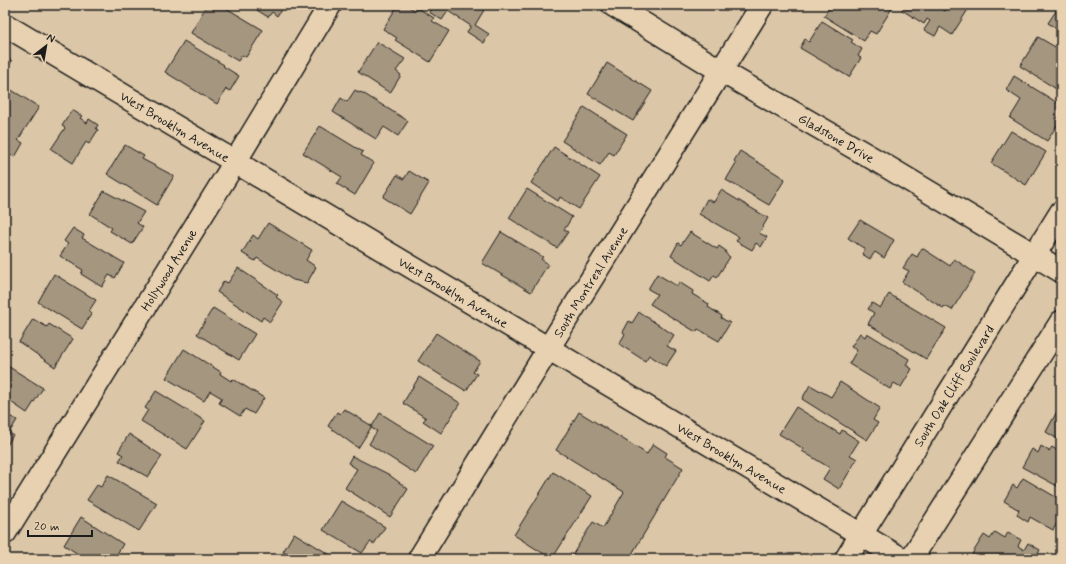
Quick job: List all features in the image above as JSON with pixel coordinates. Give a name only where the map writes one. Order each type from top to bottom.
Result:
[{"type":"street","name":"Hollywood Avenue","points":[[5,533],[235,162],[330,5]]},
{"type":"street","name":"Gladstone Drive","points":[[613,5],[721,71],[879,162],[1061,271]]},
{"type":"street","name":"South Montreal Avenue","points":[[419,559],[762,5]]},
{"type":"street","name":"West Brooklyn Avenue","points":[[5,25],[902,559]]},
{"type":"street","name":"South Oak Cliff Boulevard","points":[[846,559],[1061,212]]},
{"type":"street","points":[[911,559],[1061,322]]},
{"type":"building","points":[[207,5],[221,5],[263,30],[246,57],[242,55],[238,61],[191,33]]},
{"type":"building","points":[[249,5],[284,5],[277,16],[272,12],[268,17]]},
{"type":"building","points":[[398,5],[406,5],[416,11],[418,8],[434,18],[432,21],[449,31],[430,62],[395,40],[397,38],[383,29]]},
{"type":"building","points":[[433,5],[476,5],[484,10],[475,25],[489,34],[484,43],[467,32],[471,26],[448,11],[442,20],[429,12]]},
{"type":"building","points":[[831,5],[894,5],[876,34],[870,31],[864,41],[824,16]]},
{"type":"building","points":[[903,5],[937,5],[945,11],[949,5],[958,5],[967,11],[952,35],[940,27],[935,36],[924,30],[930,21],[927,19],[924,24],[902,10],[905,6]]},
{"type":"building","points":[[1061,5],[1061,32],[1048,23]]},
{"type":"building","points":[[822,21],[853,40],[851,42],[862,49],[858,56],[861,58],[849,77],[800,48],[805,39],[809,42]]},
{"type":"building","points":[[1038,37],[1057,48],[1059,46],[1061,47],[1061,92],[1020,66]]},
{"type":"building","points":[[184,41],[224,65],[223,66],[239,76],[230,91],[226,89],[217,104],[165,72]]},
{"type":"building","points":[[377,42],[405,59],[396,71],[401,75],[390,93],[358,72]]},
{"type":"building","points":[[5,57],[12,61],[5,71]]},
{"type":"building","points":[[607,63],[652,91],[633,121],[588,94]]},
{"type":"building","points":[[1014,76],[1061,105],[1061,119],[1047,141],[1010,118],[1021,100],[1006,90]]},
{"type":"building","points":[[5,86],[39,107],[18,140],[23,143],[15,157],[11,155],[5,164]]},
{"type":"building","points":[[355,90],[360,93],[361,92],[408,121],[398,136],[384,127],[376,139],[333,112],[341,98],[347,102]]},
{"type":"building","points":[[584,107],[627,134],[614,155],[609,152],[600,165],[562,141]]},
{"type":"building","points":[[72,110],[82,116],[80,118],[87,123],[89,119],[98,125],[96,128],[98,130],[89,144],[86,142],[73,163],[51,149],[65,128],[62,126]]},
{"type":"building","points":[[320,126],[363,152],[361,155],[374,163],[355,195],[337,184],[342,177],[303,153]]},
{"type":"building","points":[[1011,131],[1046,152],[1026,185],[991,163]]},
{"type":"building","points":[[125,145],[144,156],[142,159],[174,176],[157,205],[107,174]]},
{"type":"building","points":[[554,147],[600,177],[579,209],[560,197],[558,201],[531,183]]},
{"type":"building","points":[[740,151],[785,179],[769,205],[726,180],[736,163],[734,161]]},
{"type":"building","points":[[409,171],[429,183],[410,214],[383,197],[397,175],[404,179]]},
{"type":"building","points":[[527,189],[572,217],[564,230],[568,232],[557,248],[509,218]]},
{"type":"building","points":[[721,190],[768,218],[759,233],[767,237],[761,247],[756,243],[752,250],[736,241],[739,237],[699,214],[707,199],[714,202]]},
{"type":"building","points":[[104,191],[144,212],[137,223],[143,227],[132,244],[110,231],[112,228],[90,214]]},
{"type":"building","points":[[860,220],[894,240],[884,258],[875,252],[870,259],[862,254],[865,249],[848,238]]},
{"type":"building","points":[[268,223],[312,250],[306,260],[316,267],[307,283],[293,280],[257,258],[255,261],[242,253],[253,235],[258,239]]},
{"type":"building","points":[[73,228],[84,235],[82,238],[124,263],[115,278],[109,275],[102,287],[81,274],[83,270],[60,256],[68,244],[64,241]]},
{"type":"building","points":[[501,232],[543,257],[541,259],[548,264],[531,292],[482,263]]},
{"type":"building","points":[[690,232],[717,249],[719,246],[726,251],[725,253],[730,257],[717,277],[714,275],[710,281],[671,256],[678,243],[681,245]]},
{"type":"building","points":[[922,248],[950,266],[954,259],[975,273],[952,310],[945,306],[943,308],[902,282],[909,271],[903,268],[912,254],[917,257]]},
{"type":"building","points":[[238,268],[278,295],[276,297],[283,302],[270,322],[263,317],[261,321],[217,292],[224,281],[228,283]]},
{"type":"building","points":[[54,274],[96,300],[89,311],[92,313],[82,329],[38,302]]},
{"type":"building","points":[[657,274],[677,286],[679,282],[693,291],[692,294],[709,304],[708,307],[722,316],[721,318],[730,323],[719,341],[698,329],[696,332],[650,304],[657,294],[648,289]]},
{"type":"building","points":[[889,294],[946,328],[926,359],[868,324],[874,313],[868,309],[872,303],[880,308]]},
{"type":"building","points":[[213,308],[255,334],[239,360],[197,334]]},
{"type":"building","points":[[639,312],[674,335],[667,346],[676,351],[666,366],[649,355],[645,361],[619,344],[625,334],[623,332],[629,321],[632,323]]},
{"type":"building","points":[[33,319],[47,327],[49,324],[73,339],[55,367],[19,342]]},
{"type":"building","points":[[436,333],[480,361],[473,372],[477,374],[466,391],[418,361]]},
{"type":"building","points":[[860,333],[865,337],[867,333],[909,359],[906,365],[912,369],[901,387],[894,383],[890,389],[849,364],[857,350],[851,347]]},
{"type":"building","points":[[184,349],[221,372],[220,374],[231,381],[233,379],[264,398],[254,414],[245,409],[240,416],[219,403],[222,398],[210,391],[204,401],[166,378]]},
{"type":"building","points":[[6,365],[43,388],[27,413],[5,398]]},
{"type":"building","points":[[419,377],[460,403],[441,433],[423,421],[426,418],[403,403]]},
{"type":"building","points":[[840,382],[880,408],[873,420],[878,423],[867,440],[802,399],[810,385],[831,397]]},
{"type":"building","points":[[156,391],[205,421],[187,449],[141,421],[148,410],[145,408]]},
{"type":"building","points":[[1061,404],[1061,441],[1046,432]]},
{"type":"building","points":[[796,407],[840,434],[842,430],[859,441],[850,455],[857,459],[839,489],[823,479],[830,468],[802,451],[804,449],[779,434]]},
{"type":"building","points":[[344,409],[372,426],[358,448],[328,426],[337,412],[340,414]]},
{"type":"building","points":[[579,412],[647,454],[653,444],[667,453],[665,457],[683,468],[629,559],[574,559],[571,557],[593,522],[603,528],[624,492],[556,450]]},
{"type":"building","points":[[380,413],[433,446],[416,474],[369,444],[377,431],[371,428]]},
{"type":"building","points":[[5,414],[17,420],[9,433],[13,435],[5,449]]},
{"type":"building","points":[[129,434],[162,456],[148,477],[119,461],[123,455],[118,452]]},
{"type":"building","points":[[1041,446],[1049,451],[1052,447],[1060,452],[1061,488],[1022,467],[1032,449],[1038,453]]},
{"type":"building","points":[[352,456],[388,474],[408,489],[390,517],[345,488],[357,469],[348,463]]},
{"type":"building","points":[[553,472],[592,496],[552,559],[514,535]]},
{"type":"building","points":[[108,475],[157,503],[139,531],[87,500],[97,485],[101,487]]},
{"type":"building","points":[[1023,478],[1061,500],[1061,516],[1053,530],[1030,517],[1028,522],[1017,515],[1019,510],[1004,501],[1013,485],[1017,488]]},
{"type":"building","points":[[341,501],[385,527],[374,544],[370,542],[362,553],[323,530]]},
{"type":"building","points":[[81,517],[123,544],[114,559],[86,559],[64,545]]},
{"type":"building","points":[[995,532],[1005,538],[1008,532],[1021,540],[1018,546],[1024,550],[1028,543],[1040,550],[1035,559],[980,559],[972,554],[984,535],[990,539]]},
{"type":"building","points":[[294,533],[337,559],[295,559],[283,552]]}]
